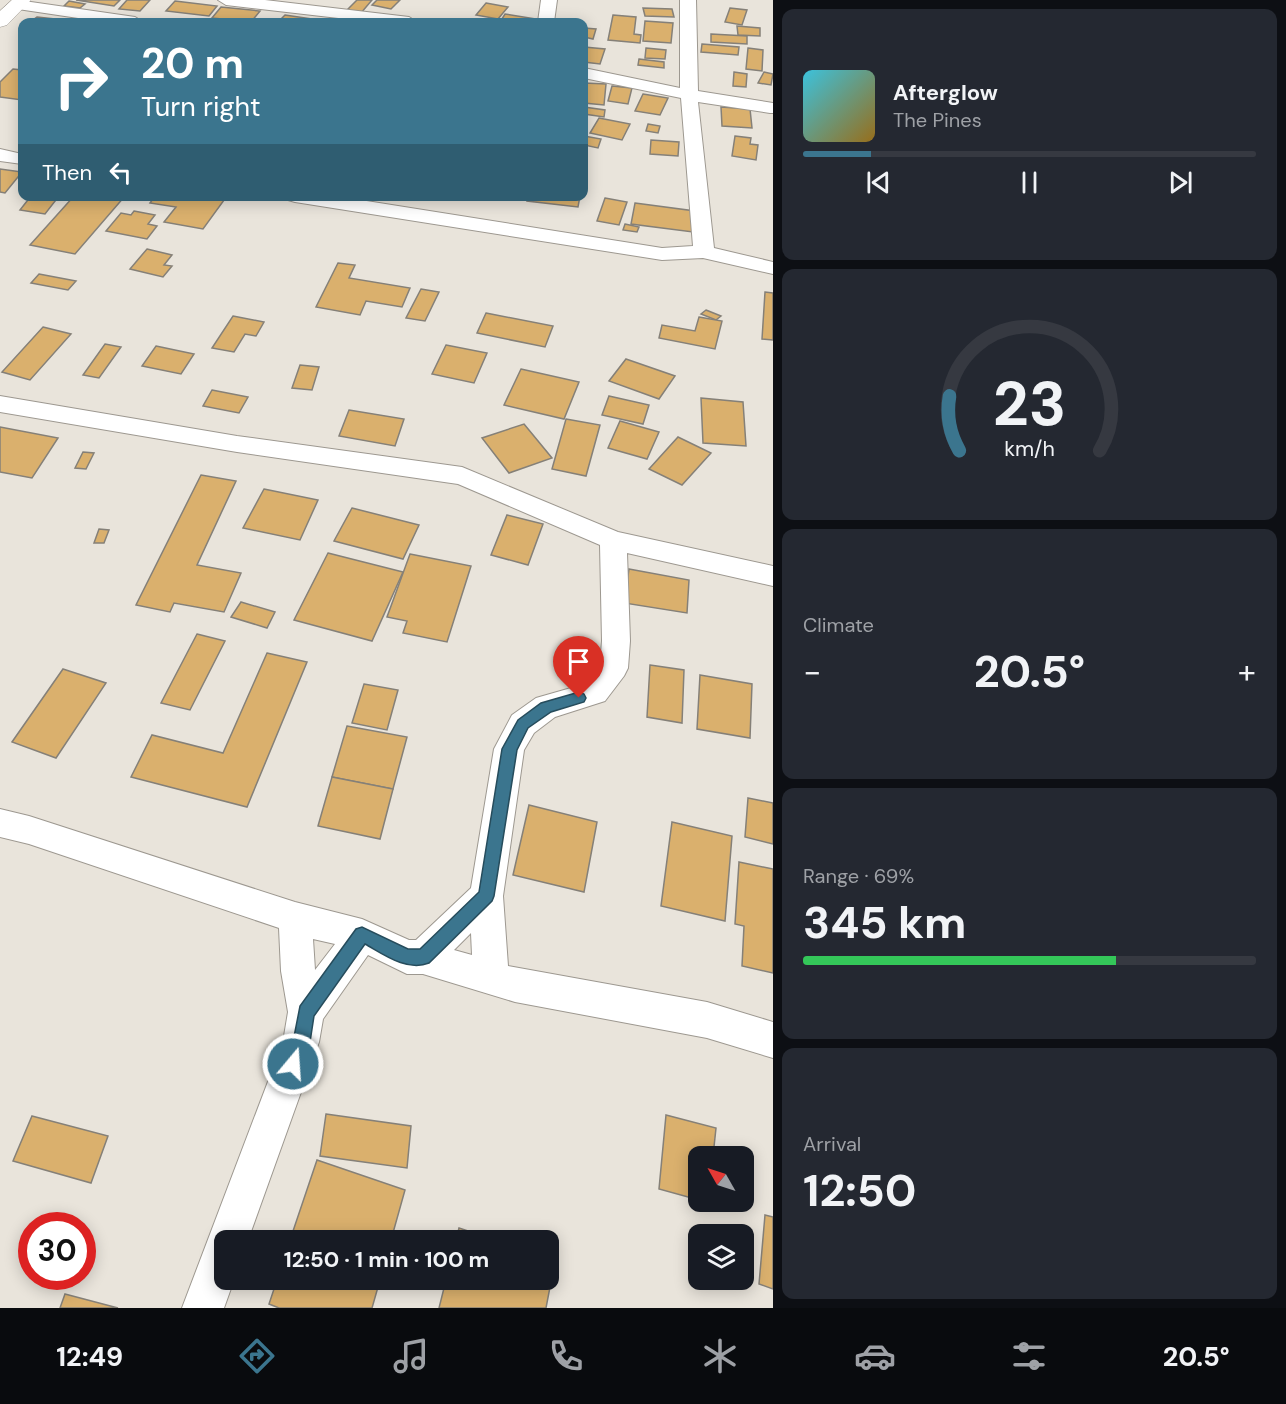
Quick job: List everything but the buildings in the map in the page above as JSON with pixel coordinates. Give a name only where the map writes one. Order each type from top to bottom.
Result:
[{"type":"street","points":[[226,0],[376,18]]},
{"type":"street","points":[[547,18],[549,0]]},
{"type":"street","points":[[688,0],[689,95],[704,252]]},
{"type":"street","points":[[0,21],[19,2],[112,18]]},
{"type":"street","points":[[588,74],[689,95],[770,108]]},
{"type":"street","points":[[0,155],[18,158]]},
{"type":"street","points":[[327,201],[662,254],[704,252],[773,268]]},
{"type":"street","points":[[0,404],[237,444],[462,476],[613,540],[773,576]]},
{"type":"street","points":[[491,978],[486,896],[509,749],[523,724],[546,707],[595,693],[614,668],[616,641],[613,540]]},
{"type":"street","points":[[0,823],[29,830],[295,918],[362,935],[407,957],[423,957],[515,985],[707,1020],[773,1040]]},
{"type":"street","points":[[423,957],[486,896]]},
{"type":"street","points":[[232,1230],[301,1042],[306,1012],[298,971],[295,918]]},
{"type":"street","points":[[306,1012],[362,935]]},
{"type":"street","points":[[203,1308],[214,1278]]},
{"type":"route","points":[[293,1064],[301,1042],[306,1012],[362,935],[407,957],[423,957],[486,896],[509,749],[523,724],[546,707],[579,698]]}]
